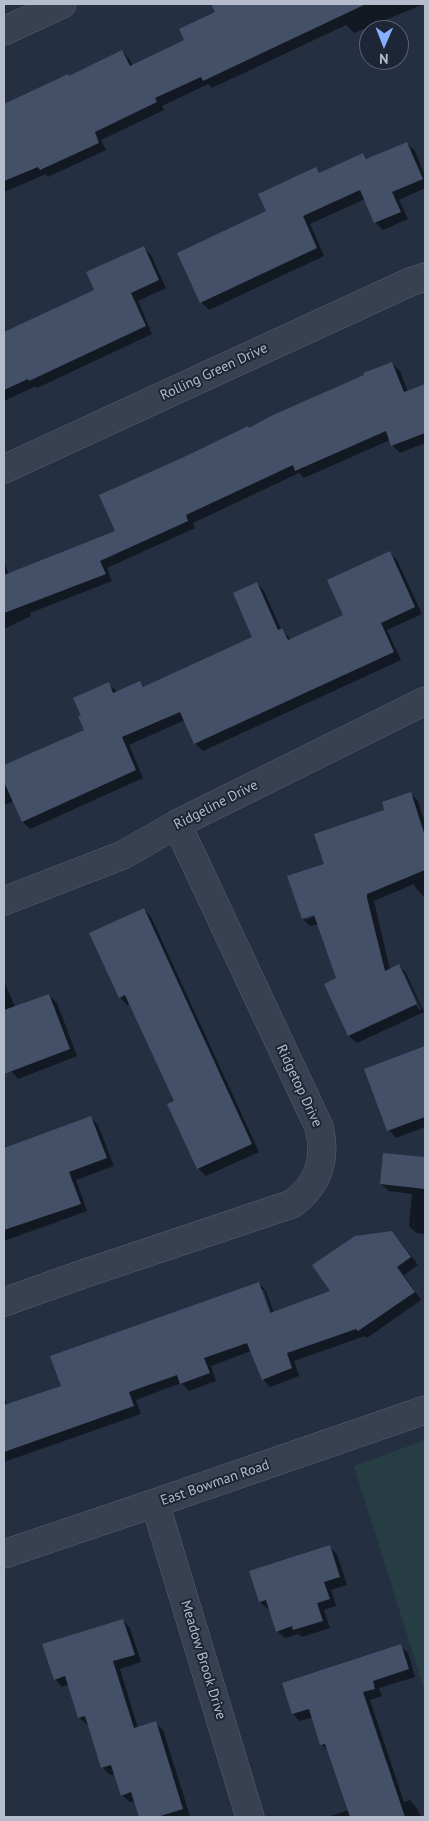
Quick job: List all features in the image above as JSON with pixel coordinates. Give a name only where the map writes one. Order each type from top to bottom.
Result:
[{"type":"street","points":[[4,31],[62,4]]},
{"type":"street","name":"Rolling Green Drive","points":[[4,469],[410,282],[425,277]]},
{"type":"street","name":"Ridgeline Drive","points":[[4,901],[123,854],[177,824],[425,701]]},
{"type":"street","name":"Ridgetop Drive","points":[[4,1302],[292,1204],[305,1194],[318,1176],[323,1143],[319,1127],[177,824]]},
{"type":"street","name":"East Bowman Road","points":[[4,1554],[425,1410]]},
{"type":"street","name":"Meadow Brook Drive","points":[[155,1503],[250,1817]]},
{"type":"green space","points":[[425,1440],[425,1692],[354,1466]]},
{"type":"building","points":[[211,4],[366,4],[203,81],[201,77],[155,98],[157,102],[95,132],[99,143],[40,170],[38,167],[4,181],[4,104],[68,74],[69,76],[122,50],[130,66],[184,40],[179,29],[215,12]]},
{"type":"building","points":[[407,142],[423,179],[392,192],[401,212],[374,223],[360,190],[303,216],[317,248],[200,303],[177,253],[266,211],[258,194],[316,167],[319,173],[363,153],[366,159]]},
{"type":"building","points":[[144,246],[159,280],[131,293],[146,326],[29,381],[28,379],[4,390],[4,332],[94,290],[86,272]]},
{"type":"building","points":[[392,362],[404,392],[425,384],[425,433],[391,446],[386,431],[295,471],[293,465],[186,515],[188,521],[100,561],[106,574],[4,613],[4,575],[115,531],[99,495],[364,375],[363,373]]},
{"type":"building","points":[[390,551],[415,607],[381,623],[394,652],[194,744],[180,712],[122,737],[136,770],[22,822],[4,782],[4,765],[84,730],[78,716],[81,716],[73,698],[109,682],[113,693],[140,681],[143,687],[252,637],[233,593],[257,582],[278,630],[282,628],[288,640],[343,615],[327,580]]},
{"type":"building","points":[[411,792],[425,836],[425,870],[367,894],[367,898],[385,971],[399,964],[417,1004],[348,1036],[324,984],[336,978],[314,915],[302,919],[287,876],[324,864],[314,834],[384,810],[382,802]]},
{"type":"building","points":[[144,908],[252,1144],[197,1169],[167,1104],[174,1101],[125,995],[119,998],[89,933]]},
{"type":"building","points":[[49,994],[70,1049],[4,1074],[4,1010]]},
{"type":"building","points":[[425,1046],[425,1117],[387,1131],[364,1069]]},
{"type":"building","points":[[91,1116],[107,1158],[69,1172],[81,1204],[4,1230],[4,1148]]},
{"type":"building","points":[[383,1153],[425,1157],[425,1189],[380,1184]]},
{"type":"building","points":[[392,1231],[411,1257],[397,1267],[415,1292],[358,1331],[356,1329],[287,1353],[292,1368],[262,1380],[247,1343],[204,1358],[210,1373],[180,1384],[177,1375],[129,1392],[134,1406],[4,1452],[4,1405],[61,1386],[50,1356],[259,1282],[270,1313],[330,1291],[312,1265],[355,1236]]},
{"type":"building","points":[[330,1545],[340,1577],[324,1582],[330,1599],[317,1603],[323,1621],[293,1630],[292,1626],[276,1632],[266,1600],[259,1602],[249,1571]]},
{"type":"building","points":[[123,1619],[135,1655],[113,1661],[134,1728],[156,1721],[183,1809],[157,1817],[139,1817],[131,1792],[121,1796],[111,1765],[101,1768],[85,1716],[78,1718],[65,1676],[54,1680],[42,1644]]},
{"type":"building","points":[[401,1644],[409,1669],[373,1681],[375,1689],[363,1692],[405,1817],[350,1817],[325,1744],[320,1745],[309,1709],[292,1714],[282,1683]]}]
